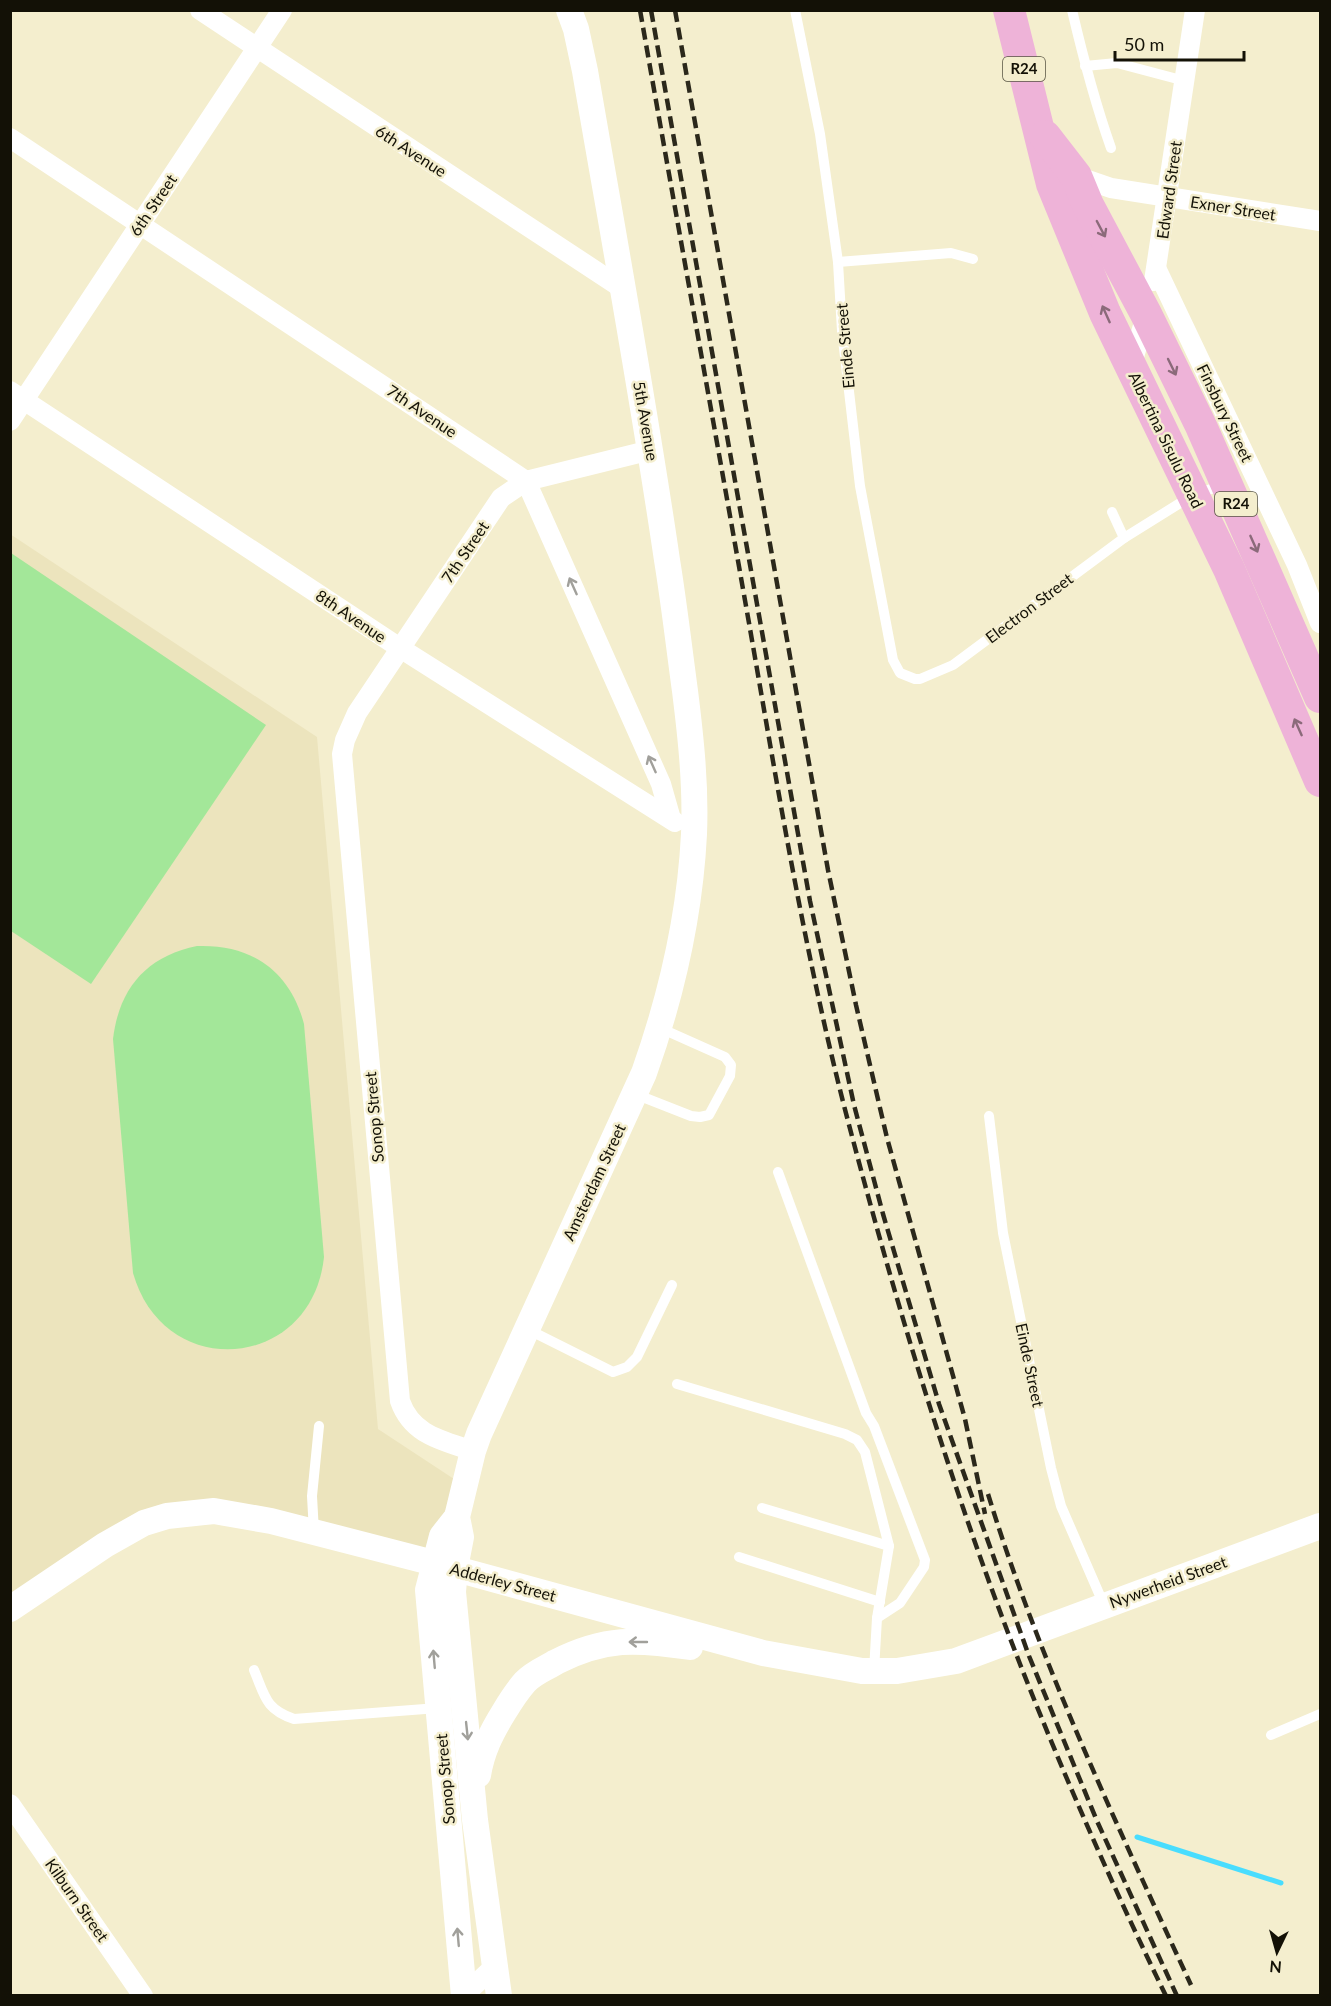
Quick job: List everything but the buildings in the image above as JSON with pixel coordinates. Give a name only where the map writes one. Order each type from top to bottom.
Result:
[{"type":"main road","name":"Albertina Sisulu Road","points":[[1010,10],[1052,184],[1068,218],[1105,313],[1229,569],[1320,781]]},
{"type":"main road","name":"Albertina Sisulu Road","points":[[1038,127],[1076,176],[1088,204],[1146,314],[1227,483],[1320,697]]},
{"type":"street","name":"6th Avenue","points":[[200,10],[623,289]]},
{"type":"street","name":"6th Street","points":[[10,421],[17,396],[141,224],[282,10]]},
{"type":"street","name":"5th Avenue","points":[[569,10],[576,29],[585,71],[651,450],[674,605],[694,768],[694,835]]},
{"type":"street","name":"Edward Street","points":[[1131,367],[1157,270],[1195,10]]},
{"type":"street","name":"7th Avenue","points":[[10,138],[526,481]]},
{"type":"street","name":"Exner Street","points":[[1076,176],[1111,188],[1320,221]]},
{"type":"street","name":"Finsbury Street","points":[[1157,270],[1292,554],[1320,623]]},
{"type":"street","name":"8th Avenue","points":[[17,396],[400,648],[694,835]]},
{"type":"street","name":"7th Street","points":[[345,740],[357,713],[501,498],[526,481],[651,450]]},
{"type":"street","points":[[526,481],[661,784],[671,819]]},
{"type":"street","name":"Sonop Street","points":[[345,740],[341,762],[400,1401],[410,1421],[417,1428],[435,1438],[472,1451]]},
{"type":"street","name":"Amsterdam Street","points":[[444,1566],[461,1538],[457,1517],[472,1451],[634,1094],[660,1028],[677,959],[692,865],[694,835]]},
{"type":"street","name":"Adderley Street","points":[[10,1609],[105,1545],[144,1523],[167,1515],[214,1511],[314,1532],[763,1653],[868,1671],[897,1671],[956,1661],[1016,1638]]},
{"type":"street","name":"Nywerheid Street","points":[[1016,1638],[1320,1526]]},
{"type":"street","name":"Sonop Street","points":[[444,1566],[428,1590],[463,1995]]},
{"type":"street","name":"Sonop Street","points":[[444,1566],[453,1592],[475,1820],[499,1995]]},
{"type":"street","points":[[475,1820],[481,1756],[486,1742],[509,1703],[526,1681],[543,1669],[593,1646],[617,1642],[655,1642],[785,1665],[868,1671]]},
{"type":"street","name":"Kilburn Street","points":[[10,1804],[143,1995]]},
{"type":"street","points":[[463,1995],[496,1965]]},
{"type":"lane","name":"Einde Street","points":[[795,10],[820,134],[838,262],[842,331],[860,486],[893,660],[900,673],[905,676]]},
{"type":"lane","points":[[1072,10],[1085,66],[1111,148]]},
{"type":"lane","points":[[1085,66],[1117,63],[1185,81]]},
{"type":"lane","points":[[838,262],[951,253],[973,259]]},
{"type":"lane","name":"Electron Street","points":[[905,676],[920,679],[952,665],[1124,538],[1193,495],[1227,483]]},
{"type":"lane","points":[[1112,513],[1124,538]]},
{"type":"lane","points":[[634,1094],[691,1116],[700,1117],[709,1115],[730,1076],[731,1065],[725,1057],[660,1028]]},
{"type":"lane","name":"Einde Street","points":[[989,1116],[1003,1233],[1051,1468],[1061,1506],[1104,1605]]},
{"type":"lane","points":[[778,1172],[866,1413],[874,1426],[925,1560],[924,1567],[900,1603],[877,1618]]},
{"type":"lane","points":[[527,1329],[613,1372],[627,1366],[637,1357],[672,1286]]},
{"type":"lane","points":[[677,1384],[845,1434],[857,1440],[865,1452],[889,1546],[868,1671]]},
{"type":"lane","points":[[314,1532],[312,1496],[319,1426]]},
{"type":"lane","points":[[762,1508],[889,1546]]},
{"type":"lane","points":[[739,1557],[880,1602]]},
{"type":"lane","points":[[254,1670],[268,1705],[279,1714],[294,1719],[438,1708]]},
{"type":"lane","points":[[1271,1735],[1320,1714]]},
{"type":"shaded area","points":[[10,534],[317,737],[378,1429],[454,1479],[442,1556],[210,1502],[11,1599]]},
{"type":"green space","points":[[11,553],[266,725],[91,984],[11,931]]},
{"type":"green space","points":[[197,946],[235,950],[266,964],[289,989],[298,1005],[304,1024],[324,1257],[314,1295],[293,1323],[266,1341],[236,1349],[204,1346],[174,1333],[150,1309],[133,1273],[113,1039],[116,1021],[129,990],[138,977],[150,966],[164,958]]},
{"type":"waterway","points":[[1137,1837],[1281,1883]]},
{"type":"railway","points":[[640,10],[793,873],[818,997],[848,1121],[905,1327],[948,1463],[995,1597],[1072,1790],[1166,1996]]},
{"type":"railway","points":[[651,10],[810,901],[854,1105],[883,1214],[939,1404],[1029,1656],[1097,1821],[1177,1996]]},
{"type":"railway","points":[[675,10],[828,870],[887,1138],[965,1419],[985,1514]]},
{"type":"railway","points":[[988,1494],[1031,1620],[1081,1743],[1191,1985]]}]
